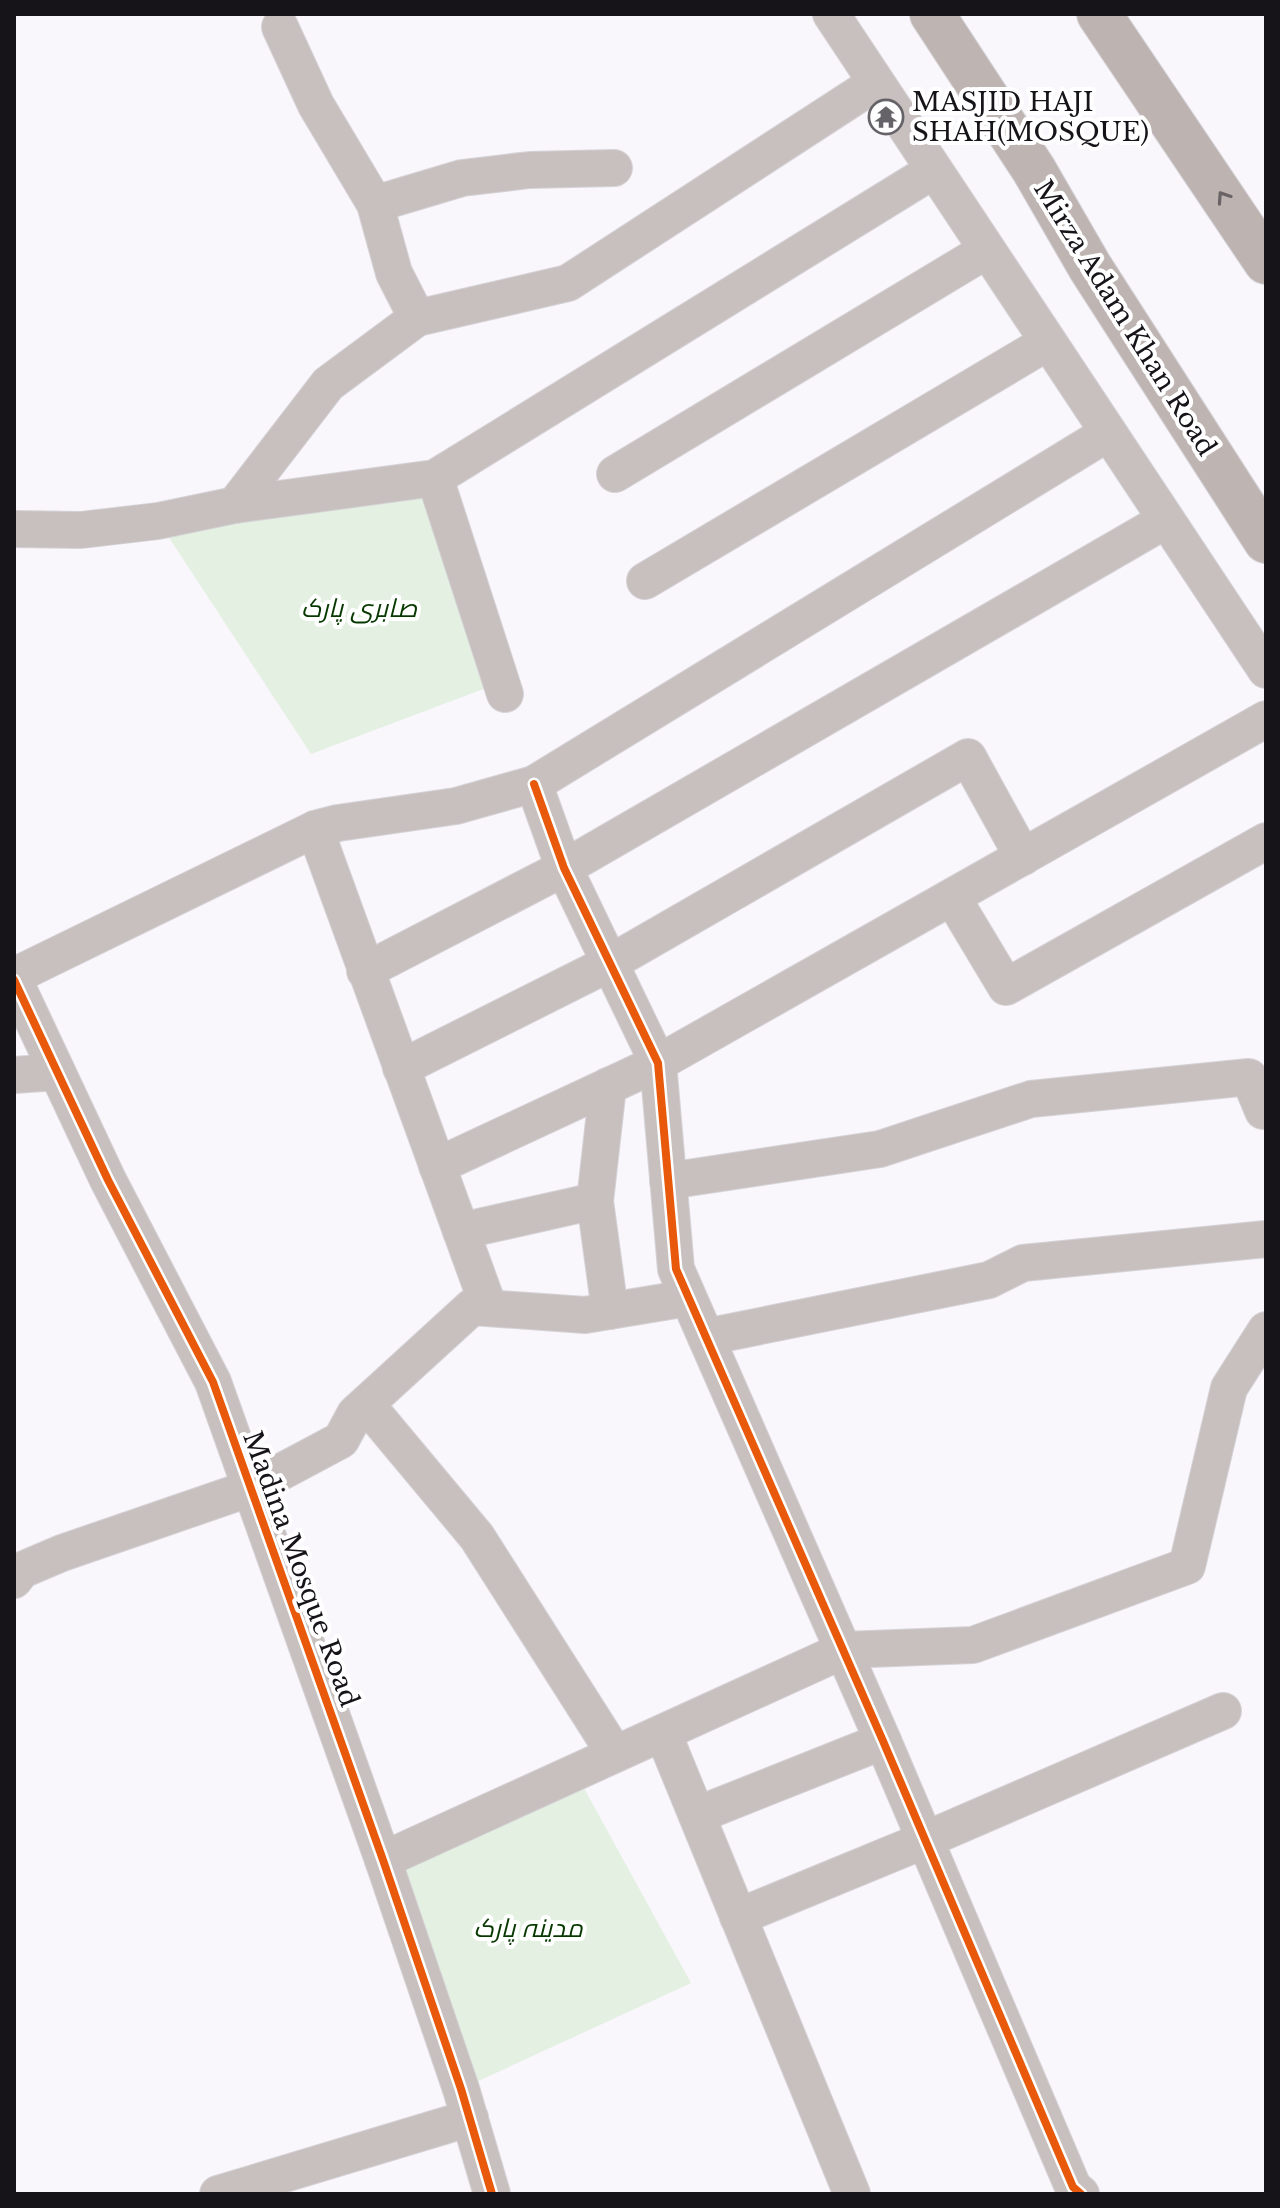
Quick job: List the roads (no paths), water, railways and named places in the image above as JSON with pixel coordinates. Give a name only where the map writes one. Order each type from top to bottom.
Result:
[{"type":"highway","points":[[1099,14],[1266,262]]},
{"type":"main road","name":"Mirza Adam Khan Road","points":[[932,14],[1034,170],[1090,267],[1266,541]]},
{"type":"street","points":[[831,14],[1266,670]]},
{"type":"street","points":[[280,27],[316,105],[375,204],[394,273],[417,318]]},
{"type":"street","points":[[235,505],[328,384],[417,318],[568,283],[876,83]]},
{"type":"street","points":[[375,204],[462,178],[529,170],[614,168]]},
{"type":"street","points":[[14,529],[81,530],[158,521],[235,505],[435,478],[934,170]]},
{"type":"street","points":[[615,474],[987,250]]},
{"type":"street","points":[[645,581],[1048,342]]},
{"type":"street","points":[[14,978],[315,829],[456,806],[534,784],[1108,433]]},
{"type":"street","points":[[435,478],[505,694]]},
{"type":"street","points":[[365,971],[564,868],[1166,520]]},
{"type":"street","points":[[437,1166],[658,1063],[1266,719]]},
{"type":"street","points":[[401,1068],[610,963],[968,757],[1023,857]]},
{"type":"street","points":[[534,784],[564,868],[658,1063],[676,1269],[844,1650],[1073,2187],[1081,2194]]},
{"type":"street","points":[[315,829],[489,1308]]},
{"type":"street","points":[[952,897],[1006,987],[1266,841]]},
{"type":"street","name":"Madina Mosque Road","points":[[14,978],[108,1180],[213,1382],[383,1860],[470,2118],[492,2194]]},
{"type":"street","points":[[14,1075],[57,1072]]},
{"type":"street","points":[[668,1181],[880,1149],[1031,1099],[1249,1077],[1265,1116]]},
{"type":"street","points":[[608,1086],[595,1201],[610,1311]]},
{"type":"street","points":[[461,1231],[595,1201]]},
{"type":"street","points":[[706,1337],[989,1280],[1023,1263],[1266,1239]]},
{"type":"street","points":[[17,1566],[251,1488],[341,1440],[355,1414],[472,1307],[585,1315],[688,1298]]},
{"type":"street","points":[[383,1860],[844,1650],[973,1645],[1187,1566],[1229,1388],[1266,1330]]},
{"type":"street","points":[[366,1404],[477,1537],[615,1754]]},
{"type":"street","points":[[738,1917],[1223,1711]]},
{"type":"street","points":[[663,1733],[852,2194]]},
{"type":"street","points":[[697,1815],[883,1741]]},
{"type":"street","points":[[218,2194],[470,2118]]},
{"type":"place","name":"MASJID HAJI SHAH(MOSQUE)","points":[[886,117]]},
{"type":"park label","name":"صابری پارک","points":[[359,608]]},
{"type":"park label","name":"مدینہ پارک","points":[[528,1928]]}]
